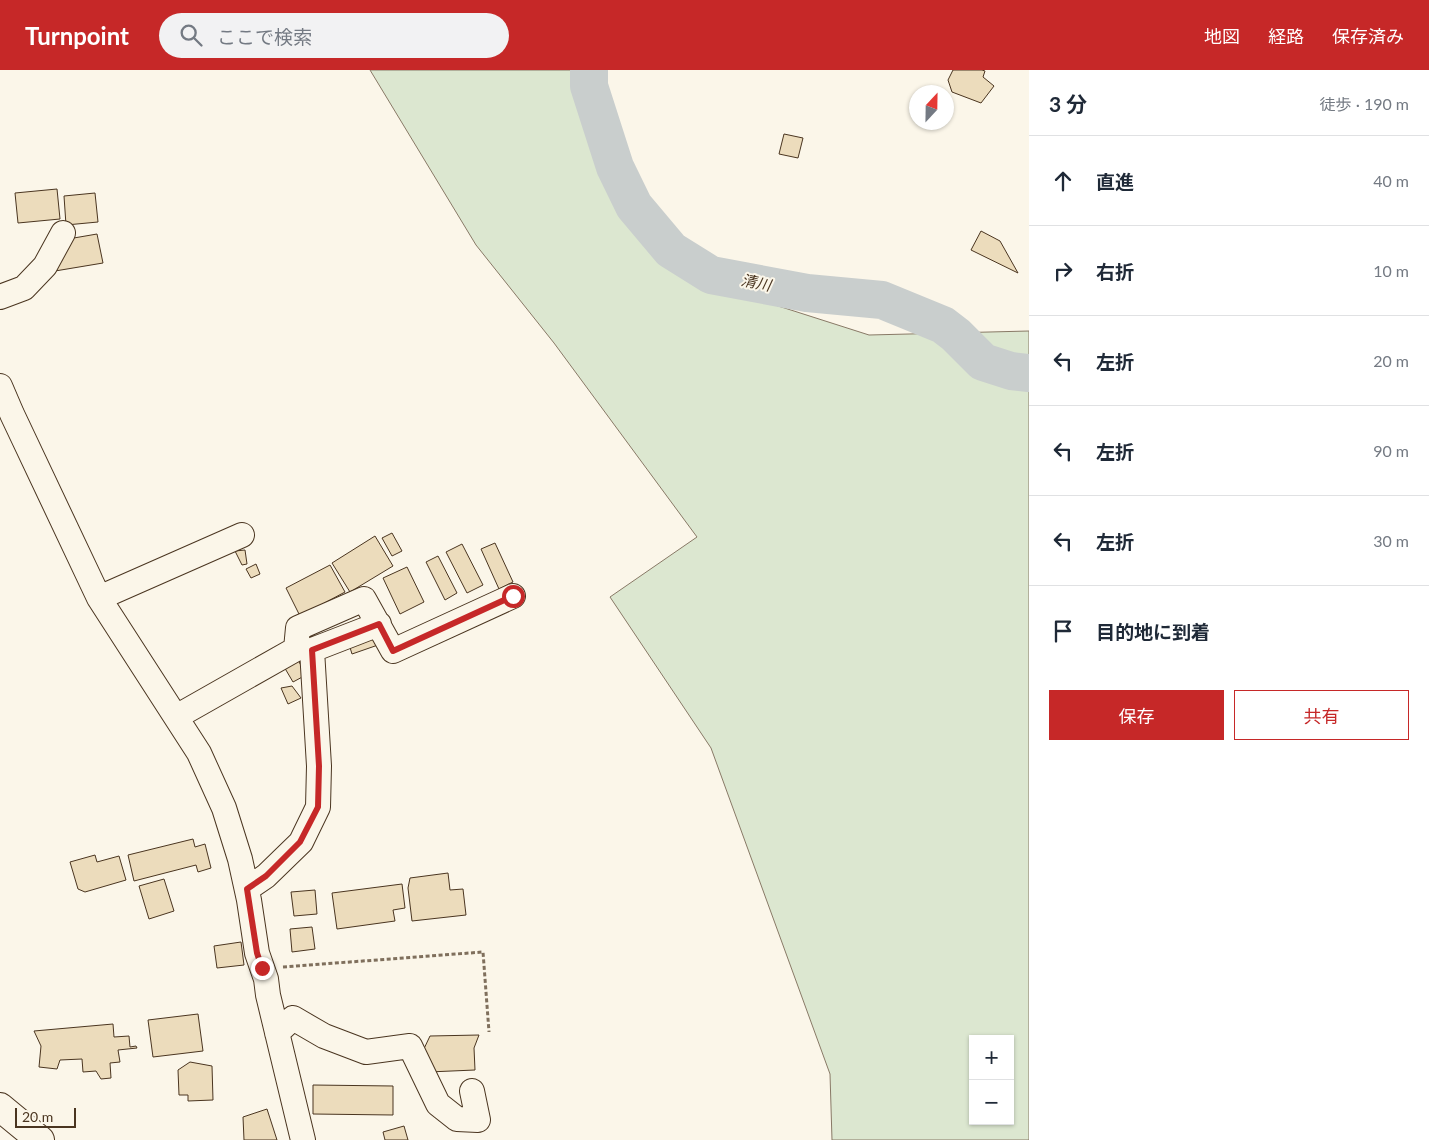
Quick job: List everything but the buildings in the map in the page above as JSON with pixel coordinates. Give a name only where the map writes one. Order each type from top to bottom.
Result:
[{"type":"main road","points":[[0,1108],[40,1140]]},
{"type":"street","points":[[0,297],[24,288],[45,266],[62,233]]},
{"type":"street","points":[[0,386],[99,598],[199,753],[224,808],[240,859],[247,889],[257,953],[303,1140]]},
{"type":"street","points":[[99,598],[242,534]]},
{"type":"street","points":[[176,717],[296,649],[298,628],[364,599],[393,651],[513,596]]},
{"type":"street","points":[[247,889],[266,876],[300,842],[318,807],[319,766],[312,650],[379,624]]},
{"type":"street","points":[[277,1033],[293,1018],[324,1036],[366,1052],[410,1046],[438,1104],[457,1119],[478,1120],[472,1091]]},
{"type":"path","points":[[262,968],[483,952],[489,1032]]},
{"type":"green space","points":[[370,70],[605,70],[597,165],[722,288],[869,335],[1029,331],[1029,1140],[832,1140],[830,1074],[711,748],[610,597],[697,537],[554,343],[476,245]]},
{"type":"waterway","name":"清川","points":[[589,70],[589,86],[615,167],[634,206],[671,250],[711,275],[807,293],[882,300],[943,325],[983,362],[1011,371],[1029,373]]},
{"type":"route","points":[[262,968],[257,953],[247,889],[266,876],[300,842],[318,807],[319,766],[312,650],[379,624],[393,651],[513,596]]}]
